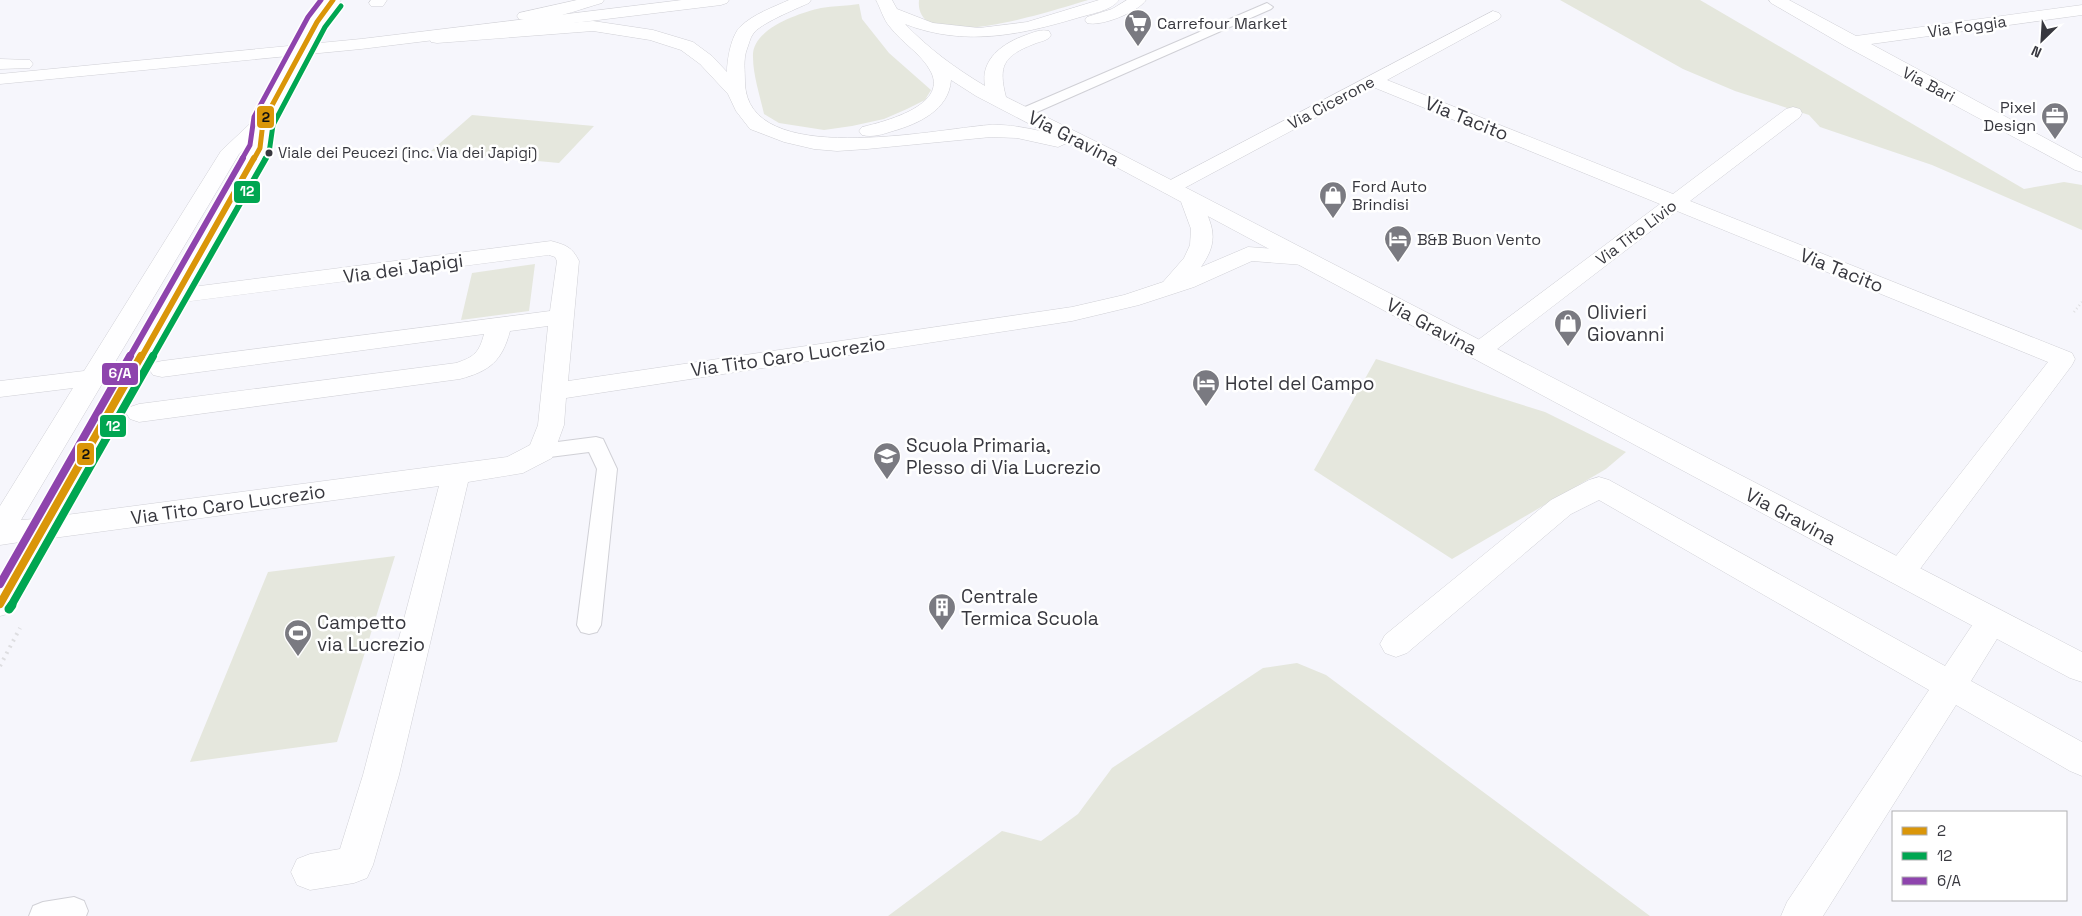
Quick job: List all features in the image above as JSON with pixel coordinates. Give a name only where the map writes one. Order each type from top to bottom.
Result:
[{"type":"main road","points":[[0,604],[260,148],[264,122],[317,22],[333,0]]},
{"type":"main road","points":[[495,21],[545,13],[596,0]]},
{"type":"main road","points":[[361,44],[721,0]]},
{"type":"main road","points":[[736,92],[736,56],[746,30],[775,12],[803,0]]},
{"type":"main road","points":[[887,6],[927,26],[943,30],[960,33],[999,33],[1056,19],[1111,0]]},
{"type":"main road","points":[[997,100],[992,73],[998,60],[1012,48],[1032,38],[1118,12],[1138,0]]},
{"type":"main road","name":"Via Bari","points":[[1777,0],[1851,42],[2082,166]]},
{"type":"main road","name":"Via Gravina","points":[[887,6],[896,26],[930,58],[997,100],[1112,157],[2082,668]]},
{"type":"main road","name":"Via Foggia","points":[[1851,42],[2082,10]]},
{"type":"main road","name":"Via Cicerone","points":[[1180,193],[1372,80],[1493,16]]},
{"type":"main road","points":[[0,65],[495,21],[558,19]]},
{"type":"main road","points":[[0,78],[361,44],[593,26],[653,35],[687,46],[706,60],[736,92],[745,111],[758,125],[791,138],[837,145],[991,131],[1017,132],[1071,144],[1112,157]]},
{"type":"main road","points":[[791,138],[836,136],[871,131],[897,124],[918,114],[933,104],[942,91],[942,76],[930,58]]},
{"type":"main road","name":"Via Tacito","points":[[1372,80],[2063,359],[1900,573]]},
{"type":"main road","name":"Via Tito Livio","points":[[1479,351],[1793,113]]},
{"type":"main road","points":[[0,530],[231,151],[264,122]]},
{"type":"main road","points":[[1171,286],[1189,268],[1201,248],[1202,229],[1180,193]]},
{"type":"main road","name":"Via dei Japigi","points":[[132,314],[172,303],[551,248],[564,252],[568,261],[554,390]]},
{"type":"main road","name":"Via Tito Caro Lucrezio","points":[[554,390],[1072,314],[1131,300],[1186,282],[1248,254],[1304,258]]},
{"type":"main road","points":[[162,369],[561,317]]},
{"type":"main road","points":[[139,413],[460,371],[481,363],[492,350],[499,325]]},
{"type":"main road","points":[[0,389],[92,378]]},
{"type":"main road","points":[[542,451],[551,425],[554,390]]},
{"type":"main road","name":"Via Tito Caro Lucrezio","points":[[0,534],[513,466],[542,451]]},
{"type":"main road","points":[[310,872],[354,865],[381,775],[456,473]]},
{"type":"main road","points":[[1396,644],[1561,507],[1599,487],[2082,760]]},
{"type":"main road","points":[[1800,916],[1992,621]]},
{"type":"lane","points":[[1023,113],[1267,7]]},
{"type":"lane","points":[[542,451],[596,444],[606,469],[589,625]]},
{"type":"lane","points":[[42,916],[74,911],[72,916]]},
{"type":"path","points":[[2074,312],[2082,302]]},
{"type":"shaded area","points":[[919,0],[1088,0],[1021,19],[962,28],[939,26],[923,17]]},
{"type":"shaded area","points":[[1560,0],[1700,0],[2024,189],[2064,182],[2082,185],[2082,230],[1932,165],[1820,127],[1809,115],[1735,91],[1683,69]]},
{"type":"shaded area","points":[[859,4],[862,19],[889,53],[931,90],[925,100],[884,119],[824,130],[779,123],[764,114],[753,64],[754,47],[760,38],[789,18],[821,8]]},
{"type":"shaded area","points":[[472,115],[594,126],[559,163],[431,151]]},
{"type":"shaded area","points":[[535,264],[529,311],[461,320],[472,273]]},
{"type":"shaded area","points":[[1376,359],[1545,412],[1626,452],[1606,469],[1452,559],[1314,470]]},
{"type":"shaded area","name":"Campetto via Lucrezio","points":[[395,556],[337,742],[190,762],[268,572]]},
{"type":"shaded area","points":[[1297,663],[1326,675],[1650,916],[888,916],[1002,831],[1041,841],[1078,814],[1112,768],[1263,668]]},
{"type":"transit line","name":"6/A","points":[[0,584],[250,145],[254,117],[308,17],[321,0]]},
{"type":"transit line","name":"2","points":[[0,604],[260,148],[263,122],[317,22],[333,0]]},
{"type":"transit line","name":"12","points":[[9,609],[269,153],[273,125],[325,27],[341,6]]},
{"type":"place","name":"Carrefour Market","points":[[1138,47]]},
{"type":"place","name":"Pixel Design","points":[[2055,140]]},
{"type":"place","name":"Viale dei Peucezi (inc. Via dei Japigi)","points":[[269,153]]},
{"type":"place","name":"Ford Auto Brindisi","points":[[1333,219]]},
{"type":"place","name":"B&B Buon Vento","points":[[1398,263]]},
{"type":"place","name":"Olivieri Giovanni","points":[[1568,347]]},
{"type":"place","name":"Hotel del Campo","points":[[1206,407]]},
{"type":"place","name":"Scuola Primaria, Plesso di Via Lucrezio","points":[[887,480]]},
{"type":"place","name":"Centrale Termica Scuola","points":[[942,631]]},
{"type":"place","name":"Campetto via Lucrezio","points":[[298,657]]}]
